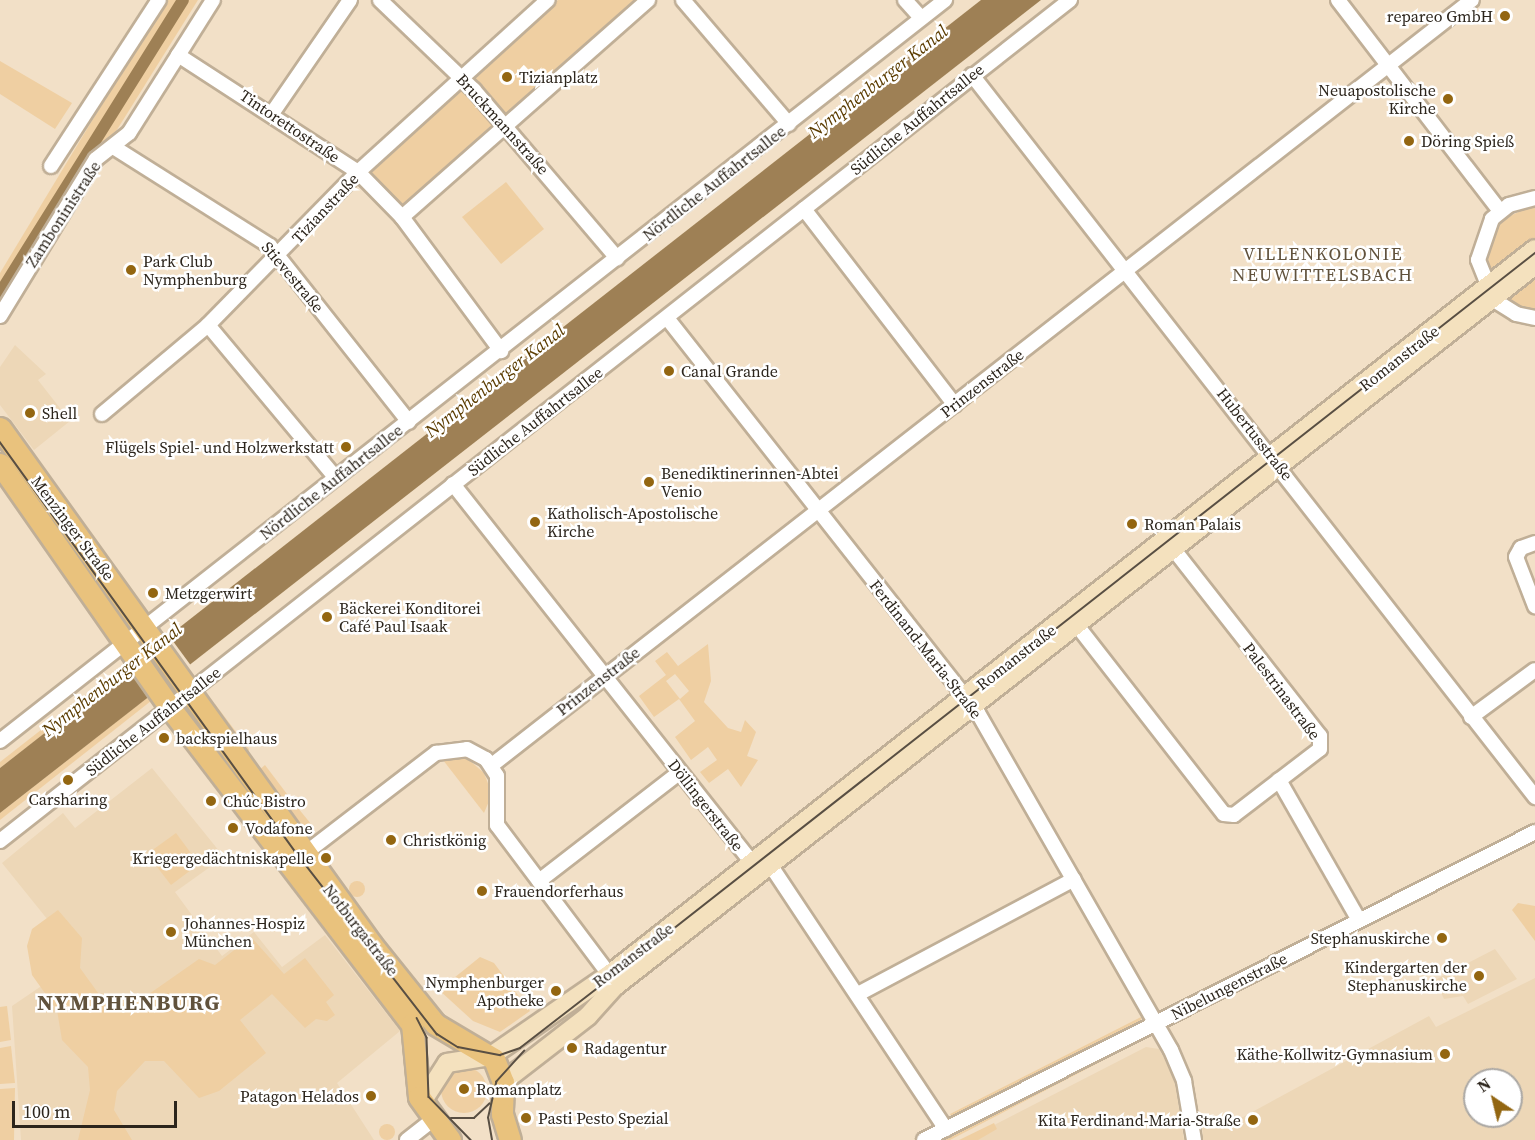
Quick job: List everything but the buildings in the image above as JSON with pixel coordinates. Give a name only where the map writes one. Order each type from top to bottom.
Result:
[{"type":"main road","name":"Romanstraße","points":[[1491,295],[1535,249]]},
{"type":"main road","name":"Romanstraße","points":[[491,1056],[614,980],[771,866],[969,702],[1073,620],[1491,295],[1535,264]]},
{"type":"main road","name":"Menzinger Straße","points":[[0,428],[188,684]]},
{"type":"main road","name":"Menzinger Straße","points":[[0,464],[128,652],[165,702]]},
{"type":"main road","name":"Notburgastraße","points":[[188,684],[303,855],[435,1024],[491,1056]]},
{"type":"main road","name":"Notburgastraße","points":[[165,702],[412,1023],[418,1038],[424,1102]]},
{"type":"main road","name":"Romanstraße","points":[[503,1082],[588,1016],[614,980],[752,863],[969,702]]},
{"type":"main road","points":[[450,1140],[424,1102],[447,1063],[491,1056],[503,1082],[502,1114],[510,1140]]},
{"type":"street","points":[[51,166],[159,0]]},
{"type":"street","name":"Zamboninistraße","points":[[0,316],[96,159],[116,148],[213,0]]},
{"type":"street","points":[[273,112],[350,0]]},
{"type":"street","name":"Bruckmannstraße","points":[[380,0],[460,76],[505,125],[617,258]]},
{"type":"street","name":"Tizianstraße","points":[[102,414],[208,325],[279,257],[358,172],[460,76],[548,0]]},
{"type":"street","points":[[402,217],[648,0]]},
{"type":"street","points":[[683,0],[789,124]]},
{"type":"street","points":[[905,0],[921,18]]},
{"type":"street","name":"Nördliche Auffahrtsallee","points":[[0,741],[152,634],[336,478],[501,351],[945,0]]},
{"type":"street","name":"Südliche Auffahrtsallee","points":[[0,841],[165,702],[453,484],[1070,0]]},
{"type":"street","points":[[1338,0],[1500,211]]},
{"type":"street","name":"Prinzenstraße","points":[[492,765],[1472,0]]},
{"type":"street","name":"Tintorettostraße","points":[[178,55],[273,112],[358,172],[402,217],[501,351]]},
{"type":"street","name":"Hubertusstraße","points":[[972,75],[1128,268],[1471,717],[1535,797]]},
{"type":"street","name":"Stievestraße","points":[[116,148],[258,236],[279,257],[409,422]]},
{"type":"street","points":[[1535,198],[1500,211],[1478,249],[1491,295],[1516,314],[1535,318]]},
{"type":"street","points":[[804,209],[955,405]]},
{"type":"street","name":"Ferdinand-Maria-Straße","points":[[667,318],[969,702],[1156,1023],[1184,1081],[1194,1140]]},
{"type":"street","points":[[208,325],[336,478]]},
{"type":"street","name":"Döllingerstraße","points":[[453,484],[752,863],[771,866]]},
{"type":"street","points":[[1535,543],[1516,557],[1535,606]]},
{"type":"street","name":"Palestrinastraße","points":[[1073,620],[1222,813],[1234,815],[1320,749],[1320,736],[1171,545]]},
{"type":"street","points":[[1471,717],[1535,670]]},
{"type":"street","points":[[303,855],[442,750],[467,749],[492,765],[500,793],[497,825],[614,980]]},
{"type":"street","points":[[538,882],[680,772]]},
{"type":"street","points":[[1279,780],[1359,920]]},
{"type":"street","name":"Nibelungenstraße","points":[[924,1140],[1535,832]]},
{"type":"street","points":[[771,866],[860,993],[946,1129]]},
{"type":"street","points":[[860,993],[1074,879]]},
{"type":"street","points":[[407,1140],[424,1102]]},
{"type":"shaded area","points":[[165,0],[198,0],[0,317],[0,273]]},
{"type":"shaded area","points":[[558,0],[638,0],[401,206],[368,175]]},
{"type":"shaded area","points":[[0,61],[72,103],[55,129],[0,94]]},
{"type":"shaded area","points":[[506,182],[544,229],[501,264],[462,217]]},
{"type":"shaded area","points":[[1535,204],[1535,313],[1506,301],[1485,258],[1500,221]]},
{"type":"shaded area","points":[[15,345],[46,374],[38,380],[70,421],[34,450],[0,405],[0,367]]},
{"type":"shaded area","points":[[708,644],[711,681],[704,702],[728,728],[741,732],[745,720],[756,732],[747,756],[758,760],[741,787],[728,769],[709,783],[700,772],[717,760],[708,747],[691,760],[675,737],[695,721],[679,699],[654,717],[639,696],[666,675],[655,661],[667,652],[678,666]],"holes":[[[675,674],[689,691],[680,699],[666,681]]]},
{"type":"shaded area","points":[[124,665],[127,669],[0,768],[0,762]]},
{"type":"shaded area","points":[[148,697],[151,701],[0,820],[0,813]]},
{"type":"shaded area","points":[[214,705],[249,749],[247,761]]},
{"type":"shaded area","points":[[454,756],[468,759],[484,773],[492,794],[484,813],[443,760]]},
{"type":"shaded area","points":[[265,765],[290,798],[282,805],[258,771]]},
{"type":"shaded area","points":[[152,768],[224,857],[175,892],[222,956],[254,932],[282,967],[325,935],[400,1031],[337,1083],[374,1140],[21,1140],[12,1006],[65,970],[56,930],[2,863],[63,813],[75,828]]},
{"type":"shaded area","points":[[396,773],[325,832],[323,829]]},
{"type":"shaded area","points":[[294,803],[315,829],[305,837],[285,809]]},
{"type":"shaded area","points":[[176,833],[199,864],[171,885],[147,854]]},
{"type":"shaded area","points":[[357,881],[365,889],[357,897],[349,889]]},
{"type":"shaded area","points":[[1518,903],[1535,906],[1535,941],[1512,910]]},
{"type":"shaded area","points":[[58,910],[82,938],[80,968],[109,1008],[149,994],[199,959],[215,965],[251,937],[284,974],[305,958],[334,995],[326,1002],[335,1015],[327,1021],[316,1019],[305,1028],[272,994],[240,1020],[266,1053],[219,1091],[199,1098],[164,1061],[145,1061],[117,1091],[114,1110],[132,1140],[78,1140],[90,1090],[88,1067],[62,1040],[57,1010],[32,975],[27,946],[32,929]]},
{"type":"shaded area","name":"Kindergarten der Stephanuskirche","points":[[1495,949],[1517,979],[1468,1004],[1463,996],[1444,999],[1435,980]]},
{"type":"shaded area","points":[[480,957],[494,963],[530,1011],[500,1032],[473,1021],[439,990]]},
{"type":"shaded area","name":"Käthe-Kollwitz-Gymnasium","points":[[1535,978],[1535,1140],[1203,1140],[1202,1122],[1243,1117],[1429,1016],[1436,1027]]},
{"type":"shaded area","points":[[7,1006],[11,1040],[0,1042],[0,1007]]},
{"type":"shaded area","points":[[1143,1016],[1140,1021],[951,1116],[950,1114]]},
{"type":"shaded area","points":[[1152,1035],[950,1140],[944,1140]]},
{"type":"shaded area","points":[[11,1046],[15,1083],[0,1084],[0,1048]]},
{"type":"shaded area","points":[[1146,1047],[1159,1049],[1174,1077],[1184,1140],[965,1140]]},
{"type":"shaded area","points":[[469,1067],[481,1073],[486,1081],[486,1099],[481,1107],[473,1112],[459,1113],[447,1107],[442,1099],[441,1085],[447,1073],[455,1068]]},
{"type":"shaded area","points":[[15,1088],[14,1140],[0,1140],[0,1089]]},
{"type":"shaded area","points":[[994,1123],[997,1129],[978,1140],[959,1140]]},
{"type":"shaded area","points":[[387,1124],[393,1126],[395,1132],[393,1138],[387,1140],[381,1138],[379,1132],[381,1126]]},
{"type":"water","name":"Nymphenburger Kanal","points":[[981,0],[1041,0],[0,813],[0,768]]},
{"type":"pier","points":[[167,633],[192,667],[150,699],[125,666]]},
{"type":"waterway","points":[[0,293],[183,0]]},
{"type":"tram line","points":[[0,442],[295,851],[437,1034],[458,1047],[500,1055],[520,1048],[612,977],[1535,253]]},
{"type":"tram line","points":[[417,1018],[427,1038],[429,1097],[471,1140]]},
{"type":"tram line","points":[[492,1140],[488,1118],[496,1082],[524,1051]]},
{"type":"tram line","points":[[451,1118],[474,1118],[489,1104]]},
{"type":"place","name":"repareo GmbH","points":[[1505,16]]},
{"type":"place","name":"Tizianplatz","points":[[507,77]]},
{"type":"place","name":"Neuapostolische Kirche","points":[[1448,99]]},
{"type":"place","name":"Döring Spieß","points":[[1409,141]]},
{"type":"place","name":"Park Club Nymphenburg","points":[[131,270]]},
{"type":"place","name":"Canal Grande","points":[[669,371]]},
{"type":"place","name":"Shell","points":[[30,413]]},
{"type":"place","name":"Flügels Spiel- und Holzwerkstatt","points":[[346,447]]},
{"type":"place","name":"Benediktinerinnen-Abtei Venio","points":[[649,482]]},
{"type":"place","name":"Katholisch-Apostolische Kirche","points":[[535,522]]},
{"type":"place","name":"Roman Palais","points":[[1132,524]]},
{"type":"place","name":"Metzgerwirt","points":[[153,593]]},
{"type":"place","name":"Bäckerei Konditorei Café Paul Isaak","points":[[327,617]]},
{"type":"place","name":"backspielhaus","points":[[164,738]]},
{"type":"place","name":"Carsharing","points":[[68,780]]},
{"type":"place","name":"Chúc Bistro","points":[[211,801]]},
{"type":"place","name":"Vodafone","points":[[233,828]]},
{"type":"place","name":"Christkönig","points":[[391,840]]},
{"type":"place","name":"Kriegergedächtniskapelle","points":[[326,858]]},
{"type":"place","name":"Frauendorferhaus","points":[[482,891]]},
{"type":"place","name":"Johannes-Hospiz München","points":[[171,932]]},
{"type":"place","name":"Stephanuskirche","points":[[1442,938]]},
{"type":"place","name":"Kindergarten der Stephanuskirche","points":[[1479,976]]},
{"type":"place","name":"Nymphenburger Apotheke","points":[[556,991]]},
{"type":"place","name":"Radagentur","points":[[572,1048]]},
{"type":"place","name":"Käthe-Kollwitz-Gymnasium","points":[[1445,1054]]},
{"type":"place","name":"Romanplatz","points":[[464,1089]]},
{"type":"place","name":"Patagon Helados","points":[[371,1096]]},
{"type":"place","name":"Pasti Pesto Spezial","points":[[526,1118]]},
{"type":"place","name":"Kita Ferdinand-Maria-Straße","points":[[1253,1120]]},
{"type":"district","name":"VILLENKOLONIE NEUWITTELSBACH","points":[[1323,265]]},
{"type":"district","name":"NYMPHENBURG","points":[[129,1003]]}]
